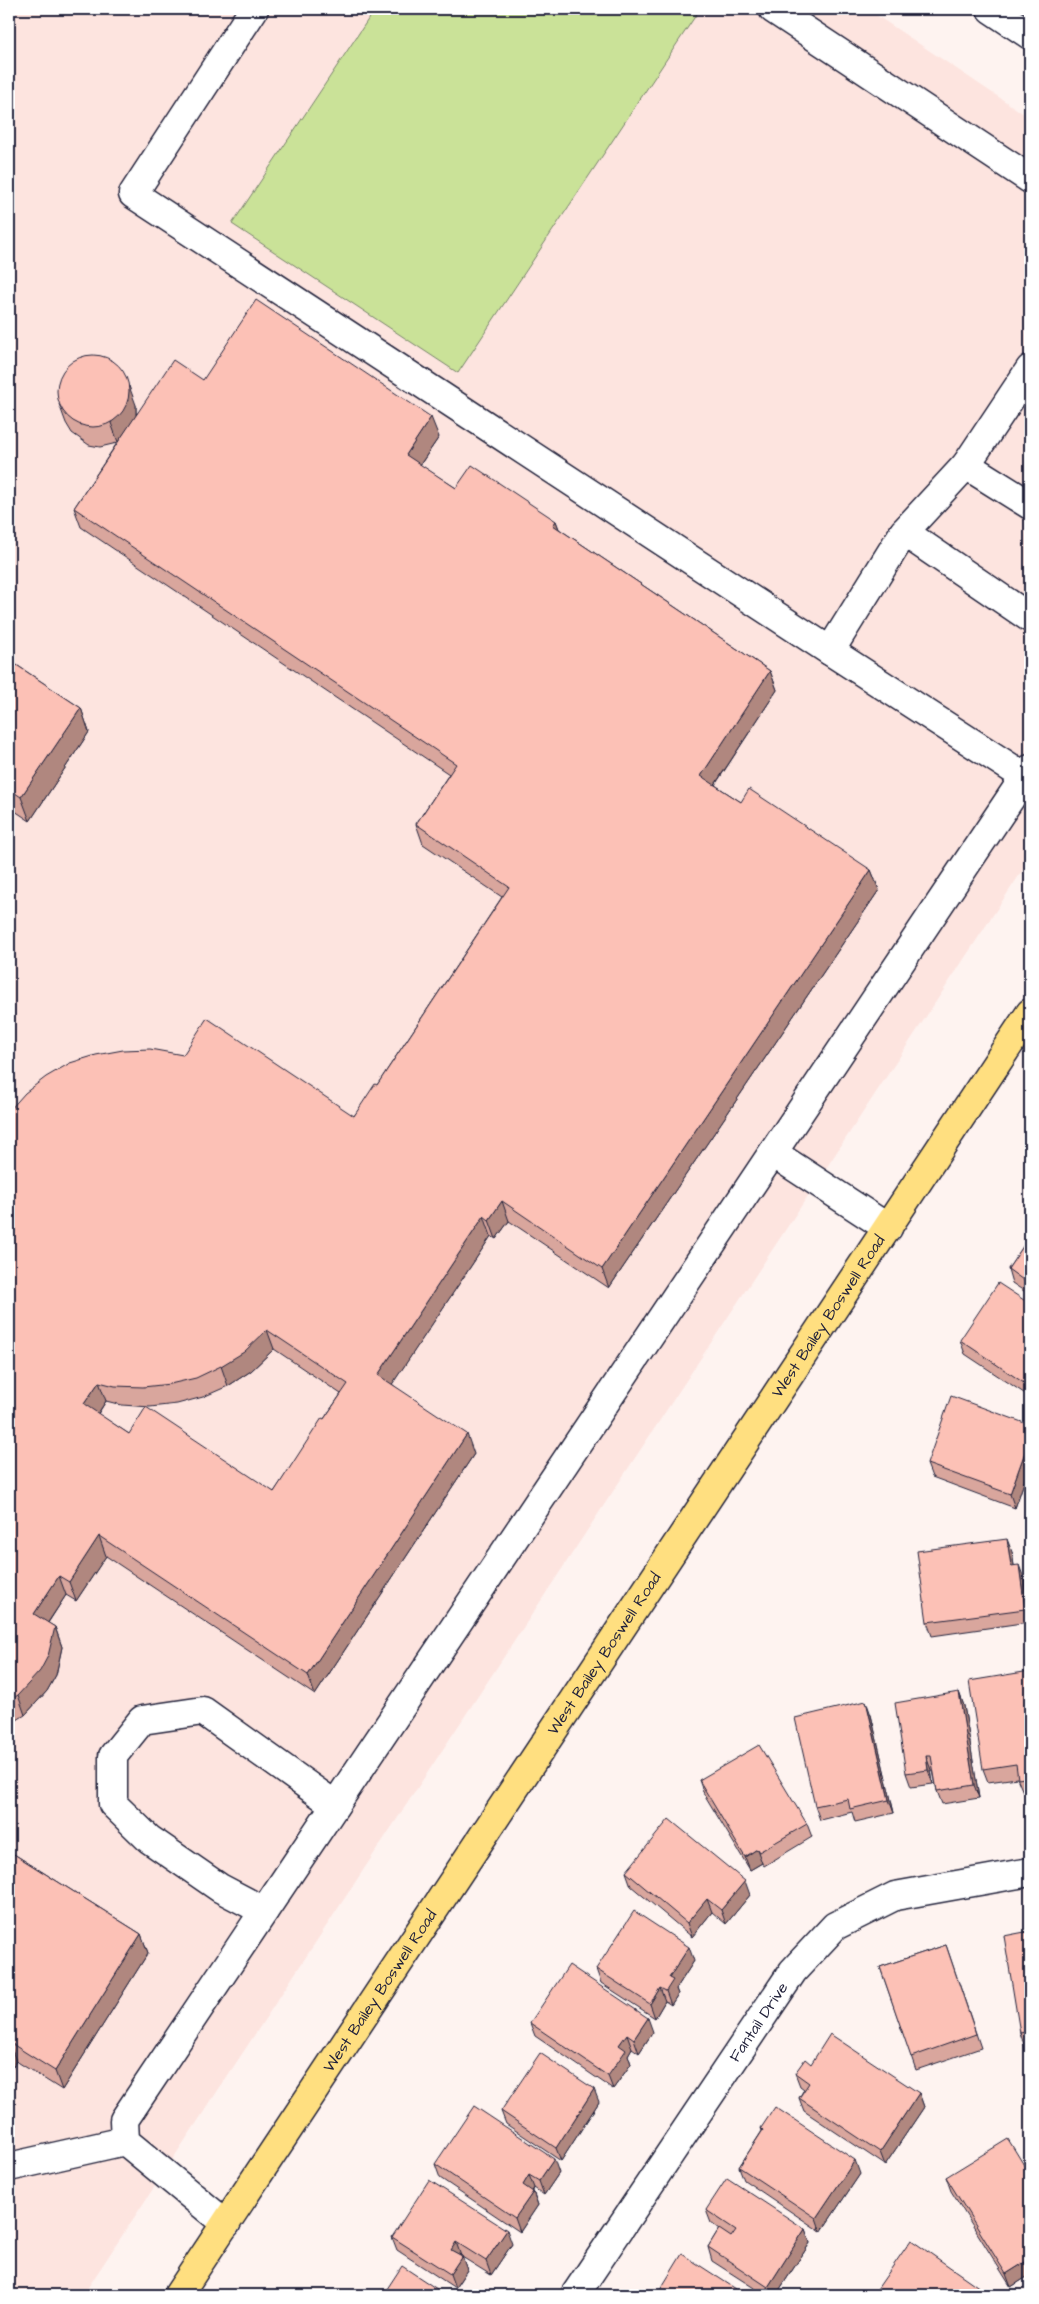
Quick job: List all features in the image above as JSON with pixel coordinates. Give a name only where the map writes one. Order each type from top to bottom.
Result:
[{"type":"main road","name":"West Bailey Boswell Road","points":[[178,2295],[1030,1013]]},
{"type":"street","points":[[124,2141],[124,2120],[1028,773],[830,651],[133,194],[254,9]]},
{"type":"street","points":[[773,9],[1030,179]]},
{"type":"street","points":[[996,10],[1030,35]]},
{"type":"street","points":[[830,651],[904,532],[966,464],[1030,369]]},
{"type":"street","points":[[966,464],[1030,505]]},
{"type":"street","points":[[904,532],[1030,618]]},
{"type":"street","points":[[773,1153],[888,1228]]},
{"type":"street","points":[[264,1911],[220,1888],[149,1839],[113,1804],[113,1756],[142,1720],[203,1711],[335,1805]]},
{"type":"street","name":"Fantail Drive","points":[[575,2295],[793,1971],[835,1926],[895,1896],[1030,1872]]},
{"type":"street","points":[[124,2141],[226,2224]]},
{"type":"street","points":[[9,2167],[124,2141]]},
{"type":"shaded area","points":[[9,9],[867,9],[1030,118],[1030,859],[83,2295],[9,2295]]},
{"type":"green space","points":[[375,9],[700,9],[458,373],[232,224]]},
{"type":"building","points":[[256,300],[431,417],[406,455],[456,488],[472,465],[556,521],[553,525],[770,671],[701,776],[741,802],[749,789],[871,870],[602,1269],[502,1201],[489,1220],[484,1216],[378,1375],[467,1434],[308,1675],[99,1536],[69,1582],[59,1576],[34,1614],[55,1627],[48,1656],[40,1671],[18,1695],[9,1701],[9,1111],[25,1093],[46,1077],[70,1063],[96,1055],[123,1050],[150,1049],[183,1055],[207,1018],[354,1116],[375,1084],[377,1085],[509,887],[416,824],[456,764],[74,508],[173,360],[203,380]],"holes":[[[267,1330],[348,1384],[324,1419],[322,1418],[274,1492],[146,1407],[129,1434],[84,1404],[99,1382],[115,1386],[143,1387],[170,1384],[196,1378],[244,1352]]]},
{"type":"building","points":[[93,355],[113,361],[123,371],[129,391],[123,411],[113,421],[93,427],[73,421],[63,411],[57,391],[63,371],[73,361]]},
{"type":"building","points":[[9,660],[81,708],[21,797],[9,789]]},
{"type":"building","points":[[1030,1236],[1030,1285],[1008,1269]]},
{"type":"building","points":[[998,1283],[1030,1304],[1030,1387],[960,1340]]},
{"type":"building","points":[[951,1396],[1030,1425],[1030,1438],[1010,1494],[927,1464]]},
{"type":"building","points":[[1007,1539],[1011,1566],[1019,1565],[1025,1609],[927,1622],[917,1551]]},
{"type":"building","points":[[1030,1671],[1030,1777],[1018,1779],[1016,1764],[983,1769],[969,1681]]},
{"type":"building","points":[[959,1692],[974,1785],[937,1791],[931,1756],[926,1756],[928,1770],[906,1773],[895,1703]]},
{"type":"building","points":[[866,1701],[889,1800],[850,1809],[848,1799],[815,1806],[795,1718]]},
{"type":"building","points":[[759,1745],[807,1824],[759,1852],[757,1849],[745,1857],[699,1780]]},
{"type":"building","points":[[669,1819],[745,1881],[721,1910],[707,1899],[687,1923],[626,1872]]},
{"type":"building","points":[[9,1851],[141,1934],[55,2071],[9,2042]]},
{"type":"building","points":[[634,1911],[689,1947],[669,1978],[673,1980],[666,1991],[660,1988],[650,2004],[596,1969]]},
{"type":"building","points":[[1030,1931],[1030,2031],[1020,2033],[1004,1936]]},
{"type":"building","points":[[946,1945],[976,2034],[911,2057],[880,1967]]},
{"type":"building","points":[[569,1965],[648,2018],[634,2039],[627,2034],[619,2045],[626,2050],[608,2076],[530,2023]]},
{"type":"building","points":[[830,2034],[919,2093],[880,2152],[799,2098],[809,2083],[795,2073],[805,2059],[811,2064]]},
{"type":"building","points":[[540,2053],[594,2089],[556,2148],[501,2111]]},
{"type":"building","points":[[474,2106],[554,2159],[539,2181],[529,2175],[523,2185],[533,2192],[515,2218],[435,2164]]},
{"type":"building","points":[[775,2107],[855,2160],[816,2218],[739,2167],[763,2130],[761,2128]]},
{"type":"building","points":[[1008,2139],[1030,2175],[1030,2259],[1006,2274],[946,2177]]},
{"type":"building","points":[[727,2178],[805,2229],[768,2287],[708,2247],[719,2229],[731,2237],[736,2230],[706,2210]]},
{"type":"building","points":[[429,2180],[507,2230],[486,2261],[456,2242],[451,2250],[462,2256],[450,2274],[392,2237]]},
{"type":"building","points":[[911,2240],[990,2295],[873,2295]]},
{"type":"building","points":[[682,2254],[736,2289],[732,2295],[657,2295]]},
{"type":"building","points":[[402,2266],[446,2295],[383,2295]]}]
